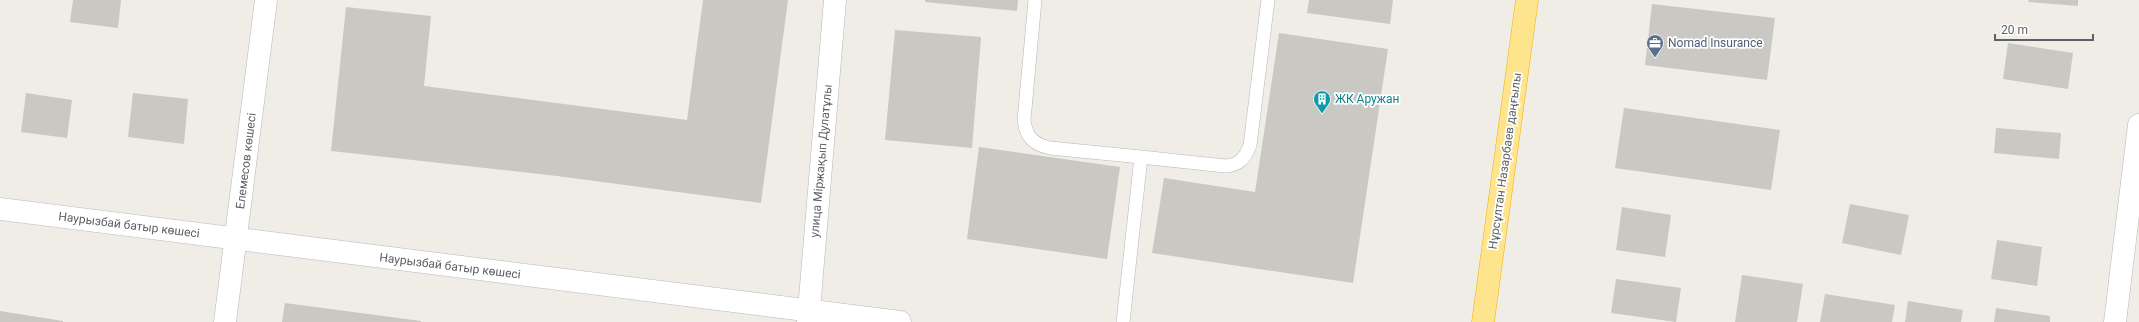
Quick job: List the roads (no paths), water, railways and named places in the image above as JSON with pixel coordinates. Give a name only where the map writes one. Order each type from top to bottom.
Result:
[{"type":"highway","name":"Нұрсұлтан Назарбаев даңғылы","points":[[1484,322],[1527,0]]},
{"type":"street","name":"Елемесов көшесі","points":[[225,322],[237,239],[266,0]]},
{"type":"street","name":"улица Міржақып Дулатұлы","points":[[809,317],[834,0]]},
{"type":"street","points":[[2115,322],[2139,125]]},
{"type":"street","name":"Наурызбай батыр көшесі","points":[[0,209],[237,239],[809,317],[900,322]]},
{"type":"lane","points":[[1035,0],[1024,120],[1025,130],[1030,139],[1039,145],[1050,148],[1225,166],[1234,166],[1242,161],[1250,145],[1268,0]]},
{"type":"lane","points":[[1123,322],[1141,157]]},
{"type":"place","name":"Nomad Insurance","points":[[1655,58]]},
{"type":"place","name":"ЖК Аружан","points":[[1322,114]]}]
